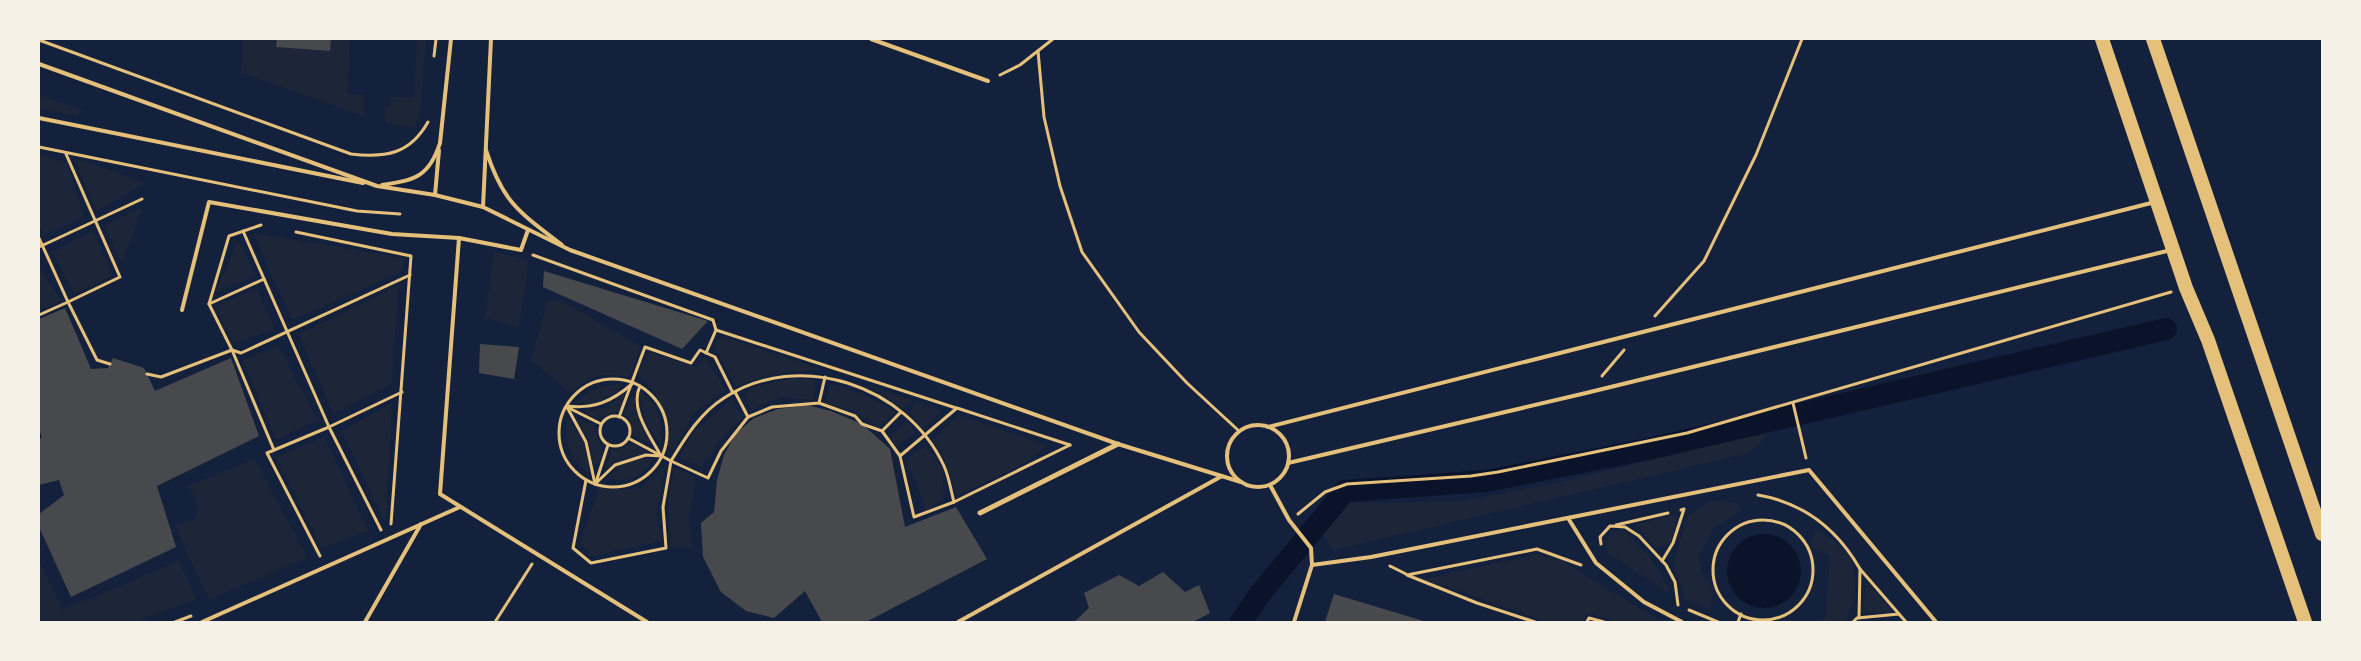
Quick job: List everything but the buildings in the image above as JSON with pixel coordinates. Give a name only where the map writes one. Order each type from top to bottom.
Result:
[{"type":"highway","points":[[2102,39],[2186,288],[2208,340],[2305,622]]},
{"type":"highway","points":[[2153,39],[2322,534]]},
{"type":"street","points":[[980,513],[1118,444]]},
{"type":"lane","points":[[435,195],[451,39]]},
{"type":"lane","points":[[483,207],[491,39]]},
{"type":"lane","points":[[871,39],[988,82]]},
{"type":"lane","points":[[39,64],[377,186],[406,181],[423,174],[435,158],[440,143]]},
{"type":"lane","points":[[39,118],[377,186],[435,195],[483,207],[570,250],[1118,444],[1255,487],[1270,485],[1282,476],[1288,463],[1288,448],[1280,435],[1268,427]]},
{"type":"lane","points":[[485,147],[494,176],[504,194],[523,215],[570,250]]},
{"type":"lane","points":[[182,310],[209,202],[392,234],[459,238],[521,250],[528,230]]},
{"type":"lane","points":[[1241,482],[1231,471],[1226,457],[1230,443],[1239,431],[1253,425],[1268,427],[2157,202]]},
{"type":"lane","points":[[459,238],[440,494],[647,622]]},
{"type":"lane","points":[[1288,463],[1586,393],[2173,249]]},
{"type":"lane","points":[[1312,565],[1371,556],[1809,470],[1936,622]]},
{"type":"lane","points":[[958,622],[1222,476]]},
{"type":"lane","points":[[1270,485],[1289,520],[1311,548],[1312,565],[1294,622]]},
{"type":"lane","points":[[202,622],[460,507]]},
{"type":"lane","points":[[1568,518],[1596,563],[1644,602],[1682,622]]},
{"type":"lane","points":[[365,622],[421,524]]},
{"type":"path","points":[[988,82],[1020,65],[1053,39]]},
{"type":"path","points":[[1652,320],[1704,261],[1756,155],[1802,39]]},
{"type":"path","points":[[39,40],[351,154],[372,157],[404,150],[417,139],[428,122]]},
{"type":"path","points":[[1038,51],[1044,117],[1060,186],[1082,252],[1139,332],[1187,383],[1239,431]]},
{"type":"path","points":[[39,147],[357,211],[400,214]]},
{"type":"path","points":[[39,315],[120,277],[66,153]]},
{"type":"path","points":[[40,246],[142,199]]},
{"type":"path","points":[[270,227],[260,225],[230,236],[209,304],[232,350],[274,450]]},
{"type":"path","points":[[243,231],[330,427],[382,533],[374,536]]},
{"type":"path","points":[[288,231],[411,256],[391,526]]},
{"type":"path","points":[[39,238],[40,246],[97,360],[110,364]]},
{"type":"path","points":[[521,250],[713,320],[716,330],[706,353]]},
{"type":"path","points":[[147,374],[161,377],[232,350],[241,353],[410,275]]},
{"type":"path","points":[[209,304],[264,279]]},
{"type":"path","points":[[1289,520],[1306,509],[1325,492],[1347,484],[1471,476],[1498,472],[1687,433],[2186,288]]},
{"type":"path","points":[[628,438],[708,478],[721,451],[748,417],[772,407],[819,403],[855,416],[862,424],[882,431],[900,456],[914,517],[954,502],[1070,445],[716,330]]},
{"type":"path","points":[[619,418],[645,347],[691,363],[700,350],[715,357],[748,417]]},
{"type":"path","points":[[1586,393],[1626,349]]},
{"type":"path","points":[[586,480],[573,548],[591,563],[666,548],[663,507],[671,461],[703,416],[734,392],[779,377],[824,377],[835,378],[868,391],[901,412],[924,436],[944,466],[954,502]]},
{"type":"path","points":[[819,403],[824,377]]},
{"type":"path","points":[[621,380],[640,386],[655,400],[664,417],[667,430],[666,444],[662,456],[653,470],[633,482],[610,487],[586,480],[573,468],[563,453],[559,429],[566,406],[574,396],[595,382],[621,380]]},
{"type":"path","points":[[566,406],[583,408],[599,405],[612,400],[633,383]]},
{"type":"path","points":[[640,386],[636,394],[642,420],[662,456]]},
{"type":"path","points":[[322,561],[267,453],[330,427],[402,392]]},
{"type":"path","points":[[1793,403],[1809,470]]},
{"type":"path","points":[[566,406],[602,424]]},
{"type":"path","points":[[566,406],[586,442],[595,484]]},
{"type":"path","points":[[900,456],[957,408]]},
{"type":"path","points":[[882,431],[901,412]]},
{"type":"path","points":[[607,418],[619,418],[627,423],[628,438],[622,444],[608,444],[601,438],[602,424],[607,418]]},
{"type":"path","points":[[595,484],[608,444]]},
{"type":"path","points":[[595,484],[615,465],[646,455],[662,456]]},
{"type":"path","points":[[1751,495],[1759,495],[1788,503],[1821,520],[1847,546],[1860,569],[1906,622]]},
{"type":"path","points":[[1602,553],[1600,537],[1610,526],[1684,510],[1690,506]]},
{"type":"path","points":[[1662,561],[1673,543],[1684,510]]},
{"type":"path","points":[[1756,520],[1772,520],[1787,526],[1799,535],[1808,548],[1813,563],[1808,593],[1798,605],[1786,614],[1771,619],[1756,619],[1741,614],[1723,599],[1714,578],[1714,562],[1718,547],[1728,534],[1741,525],[1756,520]]},
{"type":"path","points":[[1610,526],[1625,527],[1639,536],[1662,561],[1674,582],[1678,606]]},
{"type":"path","points":[[1535,622],[1477,603],[1407,574],[1537,549]]},
{"type":"path","points":[[495,622],[538,555]]},
{"type":"path","points":[[1859,618],[1860,569]]},
{"type":"path","points":[[1670,601],[1718,622]]},
{"type":"path","points":[[1738,622],[1741,614]]},
{"type":"path","points":[[1854,622],[1859,618],[1899,614]]},
{"type":"path","points":[[1587,622],[1588,618],[1604,622]]},
{"type":"shaded area","points":[[243,39],[277,39],[276,47],[330,51],[331,39],[350,39],[347,94],[364,95],[364,116],[242,73]]},
{"type":"shaded area","points":[[417,39],[426,39],[419,116],[415,128],[386,123],[384,107],[390,107],[391,97],[414,98]]},
{"type":"shaded area","points":[[39,95],[84,111],[75,116],[39,108]]},
{"type":"shaded area","points":[[39,155],[67,163],[84,217],[43,235],[39,224]]},
{"type":"shaded area","points":[[74,158],[146,183],[96,211]]},
{"type":"shaded area","points":[[143,207],[122,263],[104,225]]},
{"type":"shaded area","points":[[93,231],[113,276],[74,293],[53,252]]},
{"type":"shaded area","points":[[253,233],[405,258],[403,271],[292,320]]},
{"type":"shaded area","points":[[238,241],[255,275],[215,293]]},
{"type":"shaded area","points":[[494,251],[528,261],[519,327],[485,318]]},
{"type":"shaded area","points":[[39,267],[61,301],[39,310]]},
{"type":"shaded area","points":[[398,286],[392,383],[333,414],[299,334]]},
{"type":"shaded area","points":[[257,288],[275,329],[234,343],[215,307]]},
{"type":"shaded area","points":[[560,300],[640,346],[630,378],[612,375],[597,376],[584,382],[570,393],[531,360],[547,302]]},
{"type":"shaded area","points":[[721,336],[821,369],[776,374],[736,386],[714,345]]},
{"type":"shaded area","points":[[278,345],[318,420],[276,440],[243,361]]},
{"type":"shaded area","points":[[648,352],[696,367],[705,357],[725,390],[694,413],[674,450],[667,447],[665,417],[658,398],[646,382],[637,375]]},
{"type":"shaded area","points":[[793,378],[815,380],[813,400],[781,397],[751,410],[744,394],[753,387]]},
{"type":"shaded area","points":[[620,384],[618,391],[593,405],[576,402],[596,389]]},
{"type":"shaded area","points":[[830,384],[863,394],[895,412],[880,428],[854,411],[825,403]]},
{"type":"shaded area","points":[[869,385],[911,400],[903,409]]},
{"type":"shaded area","points":[[639,391],[651,402],[658,415],[662,446],[645,421]]},
{"type":"shaded area","points":[[625,393],[620,411],[597,419],[584,412],[607,407]]},
{"type":"shaded area","points":[[633,393],[642,427],[653,445],[633,435],[629,419],[624,414]]},
{"type":"shaded area","points":[[732,399],[742,418],[721,438],[702,467],[679,457],[694,431]]},
{"type":"shaded area","points":[[916,402],[942,411],[922,429],[910,412]]},
{"type":"shaded area","points":[[392,403],[385,524],[342,431]]},
{"type":"shaded area","points":[[959,415],[1047,446],[1022,465],[957,496],[943,455],[932,440]]},
{"type":"shaded area","points":[[567,418],[577,430],[587,450],[589,474],[572,456],[569,449],[566,435]]},
{"type":"shaded area","points":[[575,418],[594,425],[602,457],[594,466],[588,438]]},
{"type":"shaded area","points":[[906,421],[916,432],[896,447],[890,437]]},
{"type":"shaded area","points":[[1768,431],[1759,445],[1745,454],[1333,550],[1320,529],[1326,513],[1345,503],[1457,502],[1557,483]]},
{"type":"shaded area","points":[[324,437],[369,531],[322,548],[276,457]]},
{"type":"shaded area","points":[[629,443],[649,452],[626,458],[605,469],[611,450],[620,449]]},
{"type":"shaded area","points":[[926,446],[942,468],[944,499],[925,512],[916,481],[905,460]]},
{"type":"shaded area","points":[[642,458],[653,459],[645,470],[633,478],[614,480],[607,478],[624,463]]},
{"type":"shaded area","points":[[255,459],[307,557],[209,600],[175,526],[196,519],[198,502],[188,486]]},
{"type":"shaded area","points":[[666,465],[656,515],[662,541],[591,556],[580,541],[600,487],[624,490],[641,488]]},
{"type":"shaded area","points":[[675,468],[696,477],[689,512],[692,547],[671,547],[669,507],[670,488]]},
{"type":"shaded area","points":[[1713,500],[1736,502],[1741,511],[1713,528],[1698,558],[1702,574],[1714,589],[1710,610],[1686,600],[1673,564],[1688,515]]},
{"type":"shaded area","points":[[1678,514],[1670,544],[1656,548],[1637,524]]},
{"type":"shaded area","points":[[1814,529],[1835,541],[1853,563],[1856,598],[1844,622],[1819,622],[1826,617],[1830,555],[1810,547]]},
{"type":"shaded area","points":[[1624,530],[1652,560],[1672,595],[1608,553],[1606,543],[1612,532]]},
{"type":"shaded area","points":[[1764,534],[1778,537],[1790,545],[1798,557],[1801,571],[1798,585],[1790,597],[1778,605],[1764,608],[1750,605],[1738,597],[1730,585],[1727,571],[1730,557],[1738,545],[1750,537]]},
{"type":"shaded area","points":[[1538,554],[1561,560],[1662,622],[1617,622],[1588,613],[1582,622],[1548,622],[1425,579]]},
{"type":"shaded area","points":[[39,561],[63,610],[179,561],[196,600],[133,622],[39,622]]},
{"type":"shaded area","points":[[1866,581],[1892,611],[1863,613]]},
{"type":"waterway","points":[[1241,622],[1260,594],[1345,491],[1487,481],[1653,448],[2166,329]]}]
